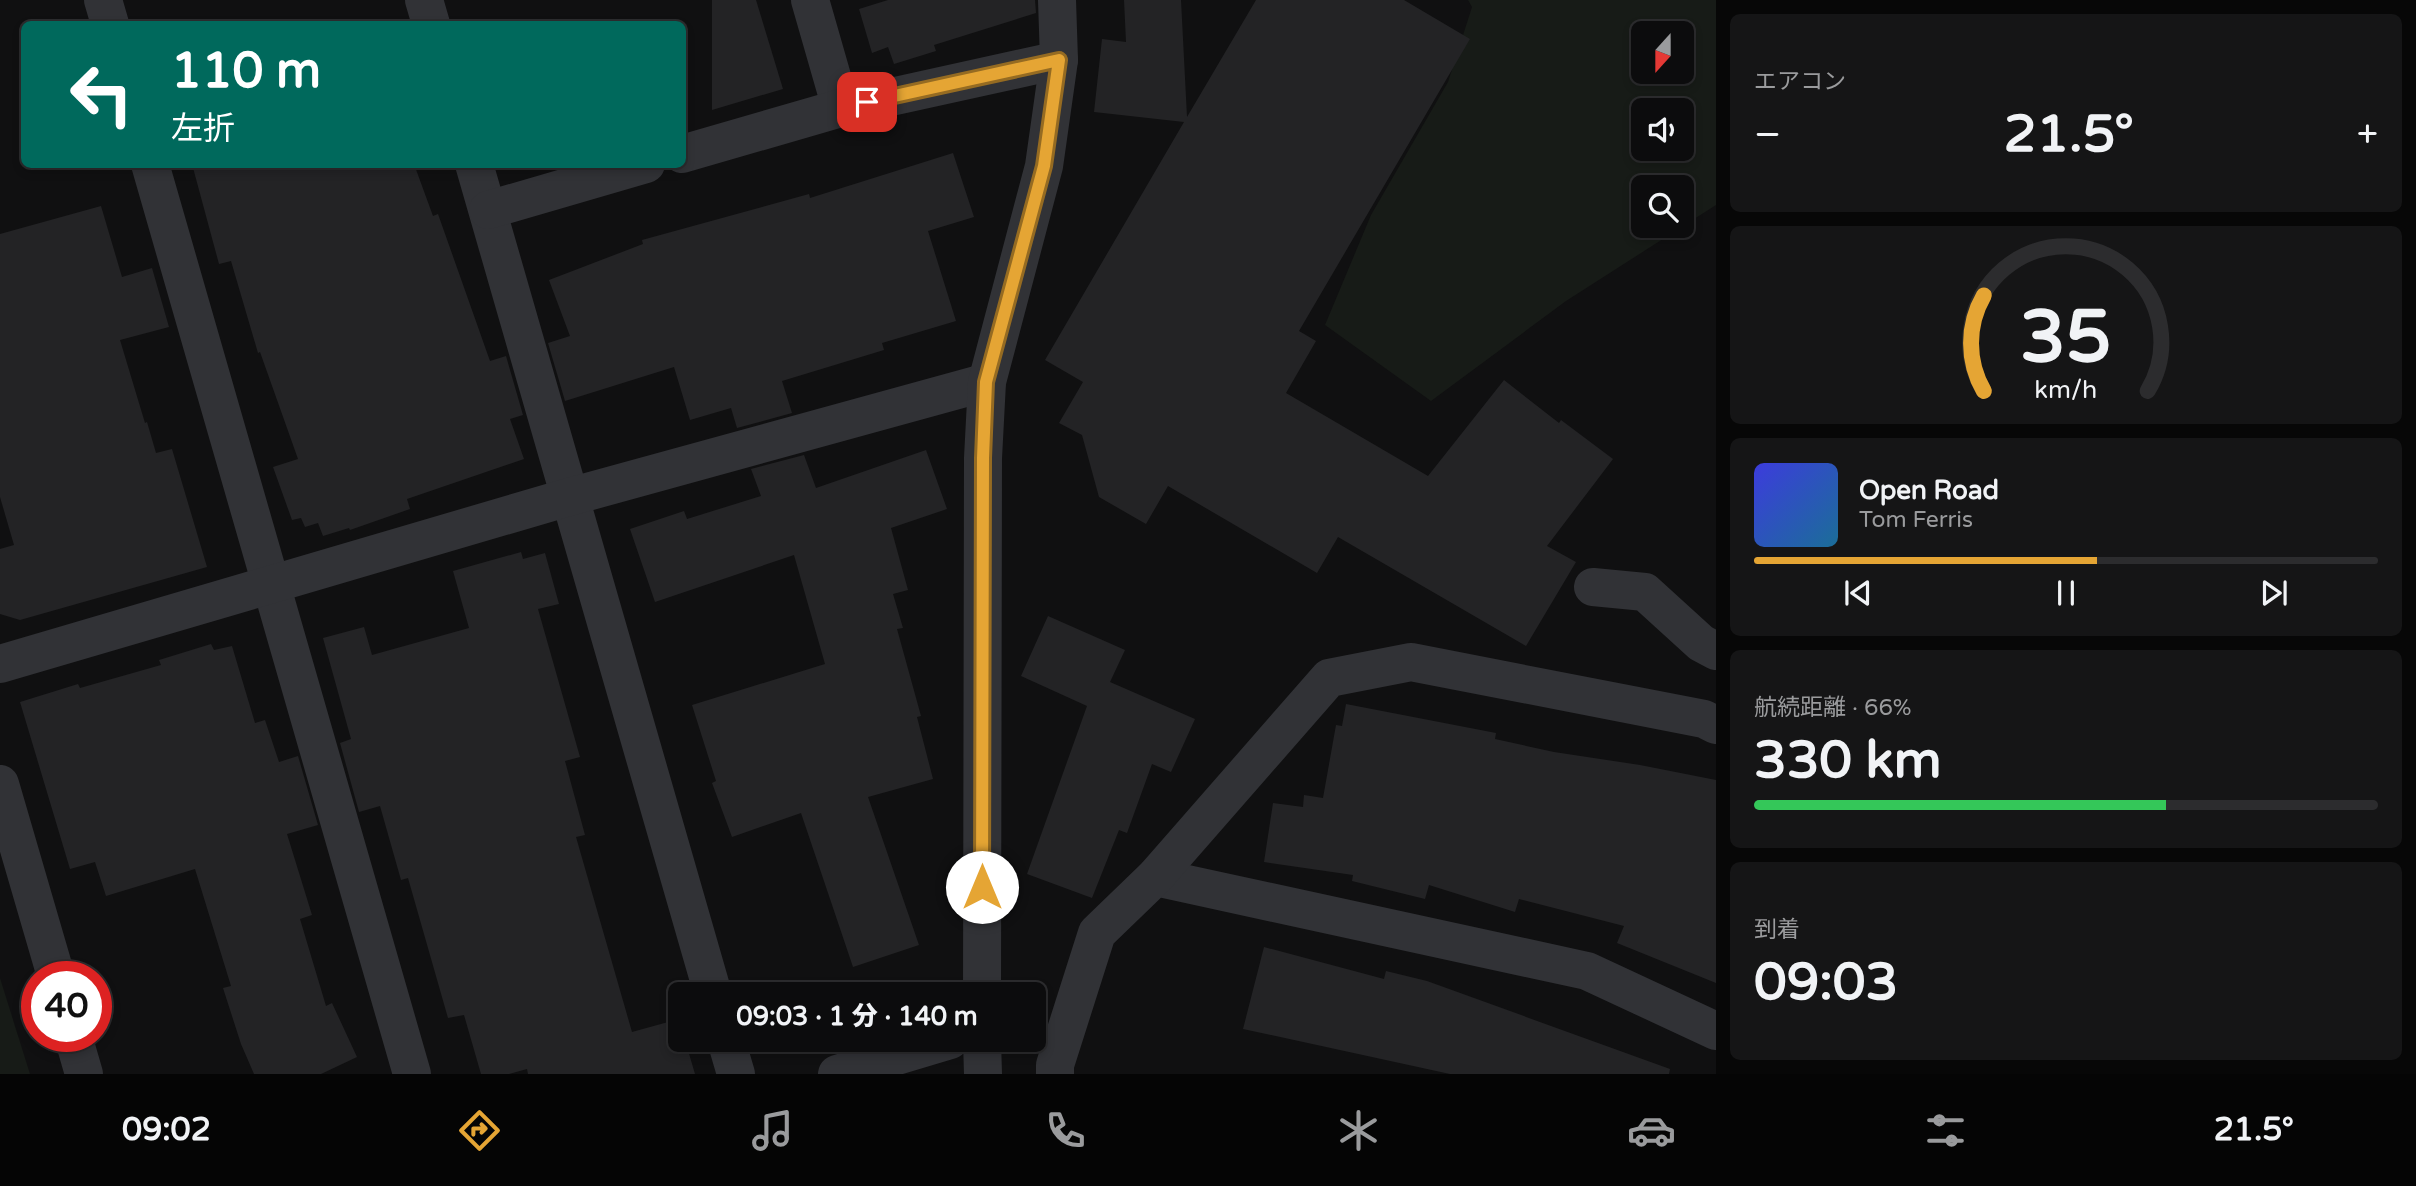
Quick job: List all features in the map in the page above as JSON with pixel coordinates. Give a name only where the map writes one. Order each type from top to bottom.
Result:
[{"type":"street","points":[[103,0],[109,21]]},
{"type":"street","points":[[424,0],[430,21]]},
{"type":"street","points":[[810,0],[841,108]]},
{"type":"street","points":[[982,982],[983,458],[986,382],[1044,166],[1059,60],[1057,0]]},
{"type":"street","points":[[686,153],[841,108],[1059,60]]},
{"type":"street","points":[[151,168],[412,1074]]},
{"type":"street","points":[[475,168],[710,982]]},
{"type":"street","points":[[488,210],[632,168]]},
{"type":"street","points":[[0,664],[569,497],[986,382]]},
{"type":"street","points":[[1593,587],[1645,592],[1702,643],[1716,651]]},
{"type":"street","points":[[1055,1074],[1055,1065],[1097,933],[1155,877],[1329,678],[1411,662],[1704,719],[1716,725]]},
{"type":"street","points":[[0,784],[52,961]]},
{"type":"street","points":[[1155,877],[1587,971],[1716,1031]]},
{"type":"street","points":[[78,1052],[84,1074]]},
{"type":"street","points":[[730,1052],[736,1074]]},
{"type":"street","points":[[837,1074],[910,1052]]},
{"type":"street","points":[[982,1052],[983,1074]]},
{"type":"shaded area","points":[[1468,0],[1716,0],[1716,205],[1694,219],[1694,175],[1631,175],[1631,238],[1664,238],[1566,301],[1431,401],[1325,325],[1371,215],[1448,82],[1472,7]]},
{"type":"shaded area","points":[[0,978],[30,1074],[0,1074]]},
{"type":"building","points":[[712,0],[756,0],[783,89],[712,110]]},
{"type":"building","points":[[888,0],[1035,0],[1036,13],[934,45],[936,51],[894,64],[888,47],[872,53],[859,9]]},
{"type":"building","points":[[1124,0],[1181,0],[1187,117],[1256,0],[1404,0],[1470,39],[1299,331],[1316,341],[1286,393],[1428,476],[1504,380],[1559,423],[1561,420],[1613,459],[1547,546],[1576,562],[1526,646],[1338,537],[1317,573],[1168,486],[1146,524],[1099,497],[1082,435],[1059,423],[1083,382],[1045,360],[1184,122],[1094,112],[1102,39],[1126,42]]},
{"type":"building","points":[[953,153],[974,217],[928,231],[956,321],[882,343],[884,350],[782,381],[792,413],[737,428],[731,408],[690,420],[674,367],[565,401],[548,343],[570,336],[549,280],[643,244],[642,240],[809,194],[810,198]]},
{"type":"building","points":[[193,168],[415,168],[433,216],[438,214],[490,361],[506,356],[523,415],[510,419],[524,459],[407,499],[410,509],[350,530],[349,528],[323,536],[318,523],[305,527],[301,518],[292,520],[273,467],[298,459],[260,352],[258,353],[231,261],[219,264]]},
{"type":"building","points":[[101,206],[122,277],[152,268],[169,327],[120,340],[156,453],[172,449],[207,567],[20,620],[0,614],[0,549],[14,545],[0,497],[0,234]]},
{"type":"building","points":[[926,450],[947,509],[891,528],[908,590],[893,594],[903,628],[897,629],[921,716],[917,717],[933,779],[868,797],[919,945],[853,967],[801,813],[732,837],[712,783],[716,781],[692,705],[825,664],[794,555],[655,602],[630,529],[684,511],[687,519],[761,496],[751,469],[804,455],[816,488]]},
{"type":"building","points":[[521,552],[523,559],[545,553],[559,604],[538,609],[580,757],[565,761],[585,835],[576,837],[632,1032],[668,1022],[668,1052],[689,1052],[695,1074],[528,1074],[527,1069],[509,1074],[481,1074],[464,1015],[448,1018],[408,878],[401,880],[380,806],[359,812],[340,743],[351,739],[323,638],[364,627],[372,655],[469,628],[453,571]]},
{"type":"building","points":[[1048,616],[1125,650],[1110,682],[1195,719],[1171,772],[1152,764],[1127,833],[1119,830],[1092,898],[1027,874],[1087,706],[1021,676]]},
{"type":"building","points":[[211,644],[214,650],[232,646],[255,723],[265,720],[279,762],[298,756],[318,825],[287,834],[312,915],[300,919],[326,1006],[332,1003],[357,1057],[321,1074],[254,1074],[223,988],[231,986],[195,869],[106,896],[95,862],[70,869],[20,702],[78,684],[80,688],[161,665],[159,660]]},
{"type":"building","points":[[1346,704],[1496,733],[1495,739],[1554,752],[1716,780],[1716,983],[1617,943],[1624,926],[1519,899],[1515,912],[1429,885],[1425,899],[1352,881],[1353,875],[1264,862],[1273,803],[1303,807],[1304,795],[1323,798],[1336,725],[1342,726]]},
{"type":"building","points":[[1264,947],[1384,979],[1386,971],[1427,981],[1670,1069],[1669,1074],[1450,1074],[1243,1029]]},
{"type":"route","points":[[867,102],[1059,60],[1044,166],[986,382],[983,458],[982,887]]}]
